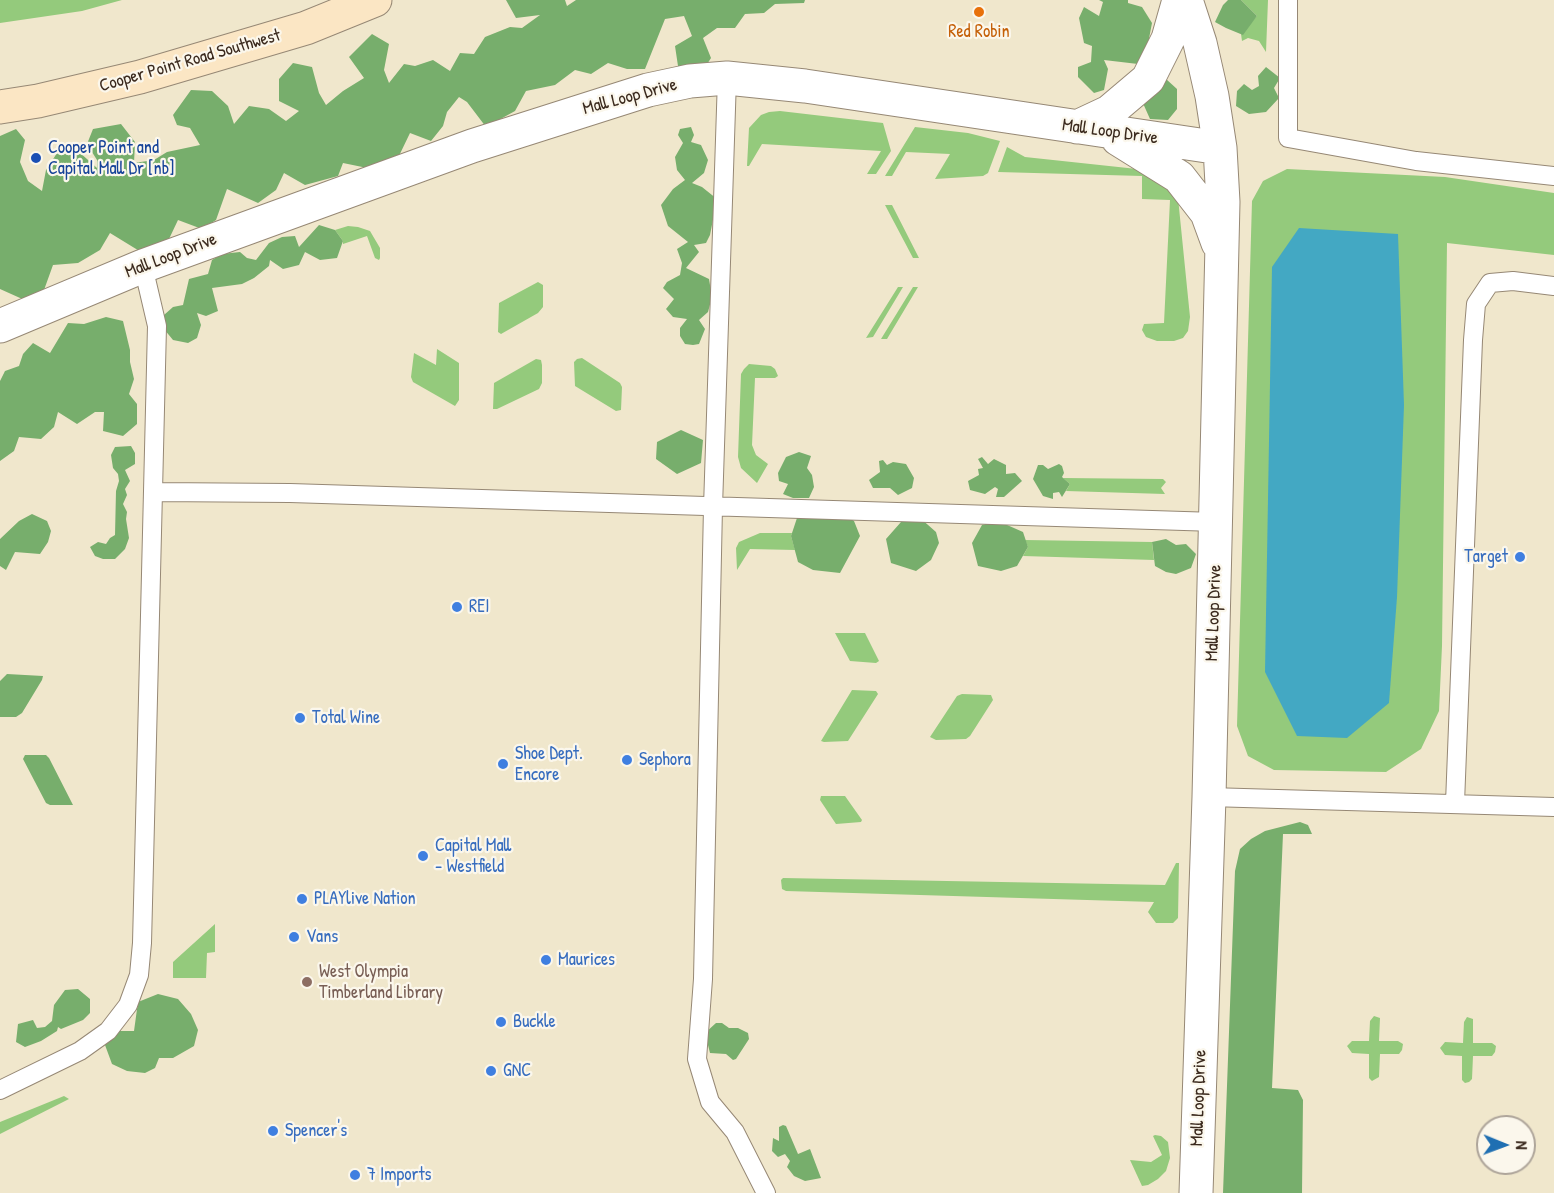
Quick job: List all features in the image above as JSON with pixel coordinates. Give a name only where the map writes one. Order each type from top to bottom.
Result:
[{"type":"main road","name":"Cooper Point Road Southwest","points":[[0,107],[38,102],[140,77],[306,28],[375,0]]},
{"type":"street","points":[[1179,0],[1168,39],[1148,79],[1092,129],[1179,177],[1207,213],[1222,253]]},
{"type":"street","points":[[1186,0],[1200,43],[1212,96],[1220,148]]},
{"type":"street","name":"Mall Loop Drive","points":[[0,326],[143,266],[472,146],[648,90],[690,81],[728,78],[805,86],[1220,148],[1223,201],[1216,522],[1196,1193]]},
{"type":"lane","points":[[1288,0],[1288,138],[1416,161],[1554,176]]},
{"type":"lane","points":[[728,78],[713,507],[704,960],[697,1059],[710,1102],[735,1132],[766,1193]]},
{"type":"lane","points":[[0,1090],[80,1051],[108,1031],[128,1005],[139,975],[144,884],[157,326],[143,266]]},
{"type":"lane","points":[[1455,803],[1476,304],[1490,283],[1513,281],[1554,286]]},
{"type":"lane","points":[[154,492],[290,493],[1216,522]]},
{"type":"lane","points":[[1209,797],[1554,807]]},
{"type":"green space","points":[[0,0],[122,0],[82,11],[0,23]]},
{"type":"green space","points":[[506,0],[565,0],[567,6],[576,0],[805,0],[804,3],[775,4],[764,13],[745,14],[735,28],[717,28],[703,38],[711,58],[702,72],[678,66],[675,46],[692,36],[684,16],[665,19],[645,69],[627,69],[608,63],[591,74],[575,70],[555,85],[526,91],[515,111],[486,127],[467,102],[459,97],[447,112],[443,126],[431,141],[410,133],[397,160],[377,170],[343,163],[338,176],[305,185],[284,173],[276,190],[258,203],[227,189],[216,220],[202,229],[178,220],[169,239],[141,252],[110,233],[100,250],[78,263],[53,265],[44,290],[29,302],[0,289],[0,136],[16,129],[25,140],[20,162],[28,181],[42,191],[46,170],[57,153],[78,151],[97,168],[97,160],[87,144],[93,129],[121,124],[135,142],[134,163],[154,160],[167,152],[200,145],[190,128],[177,125],[173,115],[191,90],[212,91],[228,106],[234,124],[249,106],[269,109],[286,121],[299,111],[279,101],[279,79],[293,63],[312,67],[319,93],[326,105],[364,78],[349,57],[372,34],[389,44],[384,70],[389,83],[404,64],[415,66],[433,60],[450,71],[460,53],[474,54],[485,37],[510,27],[522,28],[540,15],[516,18]]},
{"type":"green space","points":[[1099,0],[1128,0],[1128,3],[1142,7],[1152,23],[1147,49],[1138,64],[1104,60],[1108,69],[1104,90],[1094,93],[1078,77],[1078,67],[1091,62],[1092,46],[1084,43],[1079,18],[1084,7],[1099,16],[1103,2]]},
{"type":"green space","points":[[1228,0],[1241,0],[1257,16],[1243,35],[1215,22]]},
{"type":"green space","points":[[1241,0],[1268,0],[1266,52],[1259,41],[1248,38],[1242,41],[1241,34],[1257,16]]},
{"type":"green space","points":[[1266,67],[1280,78],[1274,88],[1279,98],[1266,112],[1249,114],[1236,106],[1237,91],[1244,84],[1252,90],[1259,86],[1258,76]]},
{"type":"green space","points":[[1166,79],[1177,89],[1177,109],[1168,120],[1150,119],[1142,101]]},
{"type":"green space","points":[[780,111],[883,123],[891,151],[876,174],[867,174],[881,151],[762,144],[747,166],[749,128],[761,115]]},
{"type":"green space","points":[[691,127],[694,135],[691,142],[701,145],[708,160],[704,173],[692,183],[702,187],[717,199],[710,235],[706,243],[694,245],[699,252],[686,268],[709,279],[712,297],[708,312],[699,320],[705,329],[699,344],[693,345],[685,344],[680,336],[680,328],[687,319],[673,317],[666,309],[674,299],[663,288],[667,282],[680,275],[682,263],[677,249],[688,242],[668,226],[661,205],[673,189],[685,180],[677,170],[675,157],[683,143],[678,135],[680,129]]},
{"type":"green space","points":[[915,127],[968,133],[1000,141],[988,173],[983,176],[935,179],[950,154],[906,152],[892,176],[885,176]]},
{"type":"green space","points":[[1007,147],[1025,157],[1137,169],[1177,188],[1190,317],[1188,331],[1183,338],[1174,341],[1157,341],[1146,337],[1142,330],[1144,324],[1164,323],[1170,200],[1142,199],[1142,176],[998,172]]},
{"type":"green space","points":[[1287,169],[1445,177],[1554,193],[1554,255],[1447,243],[1442,646],[1439,711],[1421,749],[1386,772],[1274,770],[1248,756],[1237,726],[1252,201],[1263,181]]},
{"type":"green space","points":[[885,205],[892,205],[919,258],[913,258]]},
{"type":"green space","points":[[319,225],[335,230],[343,241],[337,258],[320,260],[305,252],[299,265],[283,269],[270,260],[269,266],[242,284],[212,288],[218,311],[206,316],[197,313],[201,325],[197,338],[188,343],[173,340],[164,329],[164,315],[173,307],[183,305],[189,279],[208,274],[212,260],[222,254],[240,252],[247,258],[256,260],[269,243],[282,237],[295,236],[299,247]]},
{"type":"green space","points":[[348,226],[370,231],[380,248],[379,260],[375,258],[367,236],[343,244],[335,230]]},
{"type":"green space","points":[[538,282],[543,285],[543,307],[538,313],[501,334],[498,332],[499,303]]},
{"type":"green space","points":[[898,287],[903,287],[873,337],[866,338]]},
{"type":"green space","points":[[913,287],[918,287],[887,339],[881,339]]},
{"type":"green space","points":[[106,317],[123,321],[134,379],[129,394],[137,404],[137,424],[123,436],[103,431],[104,412],[95,412],[77,424],[58,412],[54,427],[41,439],[19,437],[14,451],[0,461],[0,381],[5,371],[19,366],[23,354],[33,343],[50,353],[68,323],[84,324]]},
{"type":"green space","points":[[437,349],[459,363],[459,400],[455,406],[413,382],[411,377],[414,353],[436,365]]},
{"type":"green space","points":[[582,358],[620,383],[622,387],[621,410],[616,411],[575,386],[574,362]]},
{"type":"green space","points":[[536,359],[541,360],[542,365],[542,383],[539,389],[493,409],[494,383]]},
{"type":"green space","points":[[749,364],[771,366],[778,376],[755,378],[752,445],[756,455],[768,464],[757,483],[741,468],[738,457],[741,374]]},
{"type":"green space","points":[[681,430],[703,440],[701,463],[677,474],[656,459],[657,442]]},
{"type":"green space","points":[[131,446],[135,453],[135,464],[125,470],[130,481],[125,489],[127,495],[123,504],[127,512],[129,538],[125,549],[115,559],[103,559],[95,556],[90,547],[98,542],[106,544],[115,535],[116,491],[119,481],[118,474],[113,468],[111,455],[115,447]]},
{"type":"green space","points":[[799,452],[811,456],[807,468],[812,475],[814,487],[809,498],[793,498],[783,494],[788,484],[779,481],[778,473],[786,457]]},
{"type":"green space","points":[[982,457],[988,464],[994,459],[1006,465],[1006,474],[1015,473],[1022,481],[1004,497],[996,497],[998,489],[995,487],[985,494],[970,490],[968,481],[979,475],[978,469],[983,468],[978,459]]},
{"type":"green space","points":[[883,460],[887,465],[893,462],[906,464],[914,478],[912,488],[898,495],[890,488],[873,488],[869,480],[880,472],[879,461]]},
{"type":"green space","points":[[1059,464],[1064,473],[1062,477],[1070,484],[1062,497],[1059,492],[1053,493],[1053,499],[1043,496],[1033,479],[1038,465],[1043,465],[1048,469]]},
{"type":"green space","points":[[1063,478],[1163,479],[1166,482],[1161,488],[1165,494],[1066,491],[1070,484]]},
{"type":"green space","points":[[830,505],[854,521],[860,536],[840,573],[813,570],[798,562],[791,536],[797,518]]},
{"type":"green space","points":[[32,514],[47,521],[51,531],[48,542],[40,554],[15,552],[6,570],[0,566],[0,539],[19,521]]},
{"type":"green space","points":[[919,517],[936,532],[939,543],[931,560],[916,571],[891,563],[886,539],[901,522]]},
{"type":"green space","points":[[998,521],[1023,532],[1028,547],[1017,566],[1001,571],[978,566],[972,543],[982,525]]},
{"type":"green space","points":[[760,533],[792,533],[795,550],[750,549],[737,570],[736,548],[739,542]]},
{"type":"green space","points":[[1166,539],[1176,545],[1186,544],[1196,554],[1191,568],[1176,574],[1155,566],[1152,542]]},
{"type":"green space","points":[[1025,540],[1152,542],[1154,560],[1023,556],[1028,547]]},
{"type":"green space","points":[[835,633],[865,633],[879,661],[876,663],[850,661]]},
{"type":"green space","points":[[7,674],[43,676],[22,713],[16,717],[0,717],[0,681]]},
{"type":"green space","points":[[852,690],[876,691],[878,694],[848,741],[821,741]]},
{"type":"green space","points":[[962,694],[991,695],[993,700],[966,739],[936,740],[930,737],[957,696]]},
{"type":"green space","points":[[25,755],[46,755],[49,758],[73,805],[46,803],[23,759]]},
{"type":"green space","points":[[821,796],[845,796],[862,820],[861,822],[836,824],[820,800]]},
{"type":"green space","points":[[1300,822],[1308,825],[1312,834],[1283,834],[1272,1088],[1298,1090],[1303,1100],[1302,1193],[1223,1193],[1235,871],[1240,849],[1251,839],[1265,831]]},
{"type":"green space","points":[[1176,863],[1179,863],[1178,918],[1173,923],[1156,923],[1148,912],[1154,902],[786,891],[782,889],[781,880],[783,878],[1165,885]]},
{"type":"green space","points":[[215,924],[215,952],[207,953],[206,978],[173,978],[173,962]]},
{"type":"green space","points":[[78,989],[90,999],[90,1013],[83,1020],[61,1029],[58,1027],[57,1031],[41,1041],[25,1047],[16,1042],[18,1024],[33,1020],[37,1028],[45,1027],[52,1021],[54,1005],[65,990]]},
{"type":"green space","points":[[158,994],[178,999],[191,1014],[198,1030],[194,1046],[173,1058],[159,1058],[155,1068],[145,1073],[127,1071],[112,1064],[105,1045],[115,1031],[134,1031],[138,1002]]},
{"type":"green space","points":[[1374,1016],[1380,1018],[1379,1041],[1398,1041],[1403,1044],[1399,1054],[1380,1054],[1379,1077],[1372,1081],[1369,1078],[1369,1054],[1352,1053],[1347,1046],[1352,1041],[1369,1041],[1370,1021]]},
{"type":"green space","points":[[1467,1017],[1473,1019],[1473,1043],[1492,1043],[1496,1046],[1492,1056],[1473,1056],[1472,1079],[1465,1083],[1462,1080],[1462,1056],[1445,1055],[1440,1048],[1445,1042],[1463,1043],[1464,1022]]},
{"type":"green space","points":[[716,1023],[748,1033],[749,1039],[736,1059],[733,1060],[726,1054],[710,1053],[705,1033]]},
{"type":"green space","points":[[64,1096],[69,1099],[0,1134],[0,1122]]},
{"type":"green space","points":[[786,1126],[798,1154],[810,1149],[821,1178],[805,1181],[794,1176],[787,1167],[790,1161],[785,1154],[778,1157],[772,1151],[773,1138],[779,1141],[779,1127]]},
{"type":"green space","points":[[1153,1136],[1161,1136],[1168,1142],[1170,1158],[1166,1171],[1158,1179],[1142,1186],[1130,1160],[1151,1162],[1162,1155]]},
{"type":"water","points":[[1299,228],[1398,234],[1404,405],[1397,597],[1389,703],[1347,738],[1297,736],[1265,672],[1272,267]]},
{"type":"place","name":"Red Robin","points":[[979,12]]},
{"type":"place","name":"Cooper Point and Capital Mall Dr [nb]","points":[[36,158]]},
{"type":"place","name":"Target","points":[[1520,557]]},
{"type":"place","name":"REI","points":[[457,607]]},
{"type":"place","name":"Total Wine","points":[[300,718]]},
{"type":"place","name":"Sephora","points":[[627,760]]},
{"type":"place","name":"Shoe Dept. Encore","points":[[503,764]]},
{"type":"place","name":"Capital Mall - Westfield","points":[[423,856]]},
{"type":"place","name":"PLAYlive Nation","points":[[302,899]]},
{"type":"place","name":"Vans","points":[[294,937]]},
{"type":"place","name":"Maurices","points":[[546,960]]},
{"type":"place","name":"West Olympia Timberland Library","points":[[307,982]]},
{"type":"place","name":"Buckle","points":[[501,1022]]},
{"type":"place","name":"GNC","points":[[491,1071]]},
{"type":"place","name":"Spencer's","points":[[273,1131]]},
{"type":"place","name":"7 Imports","points":[[355,1175]]}]
